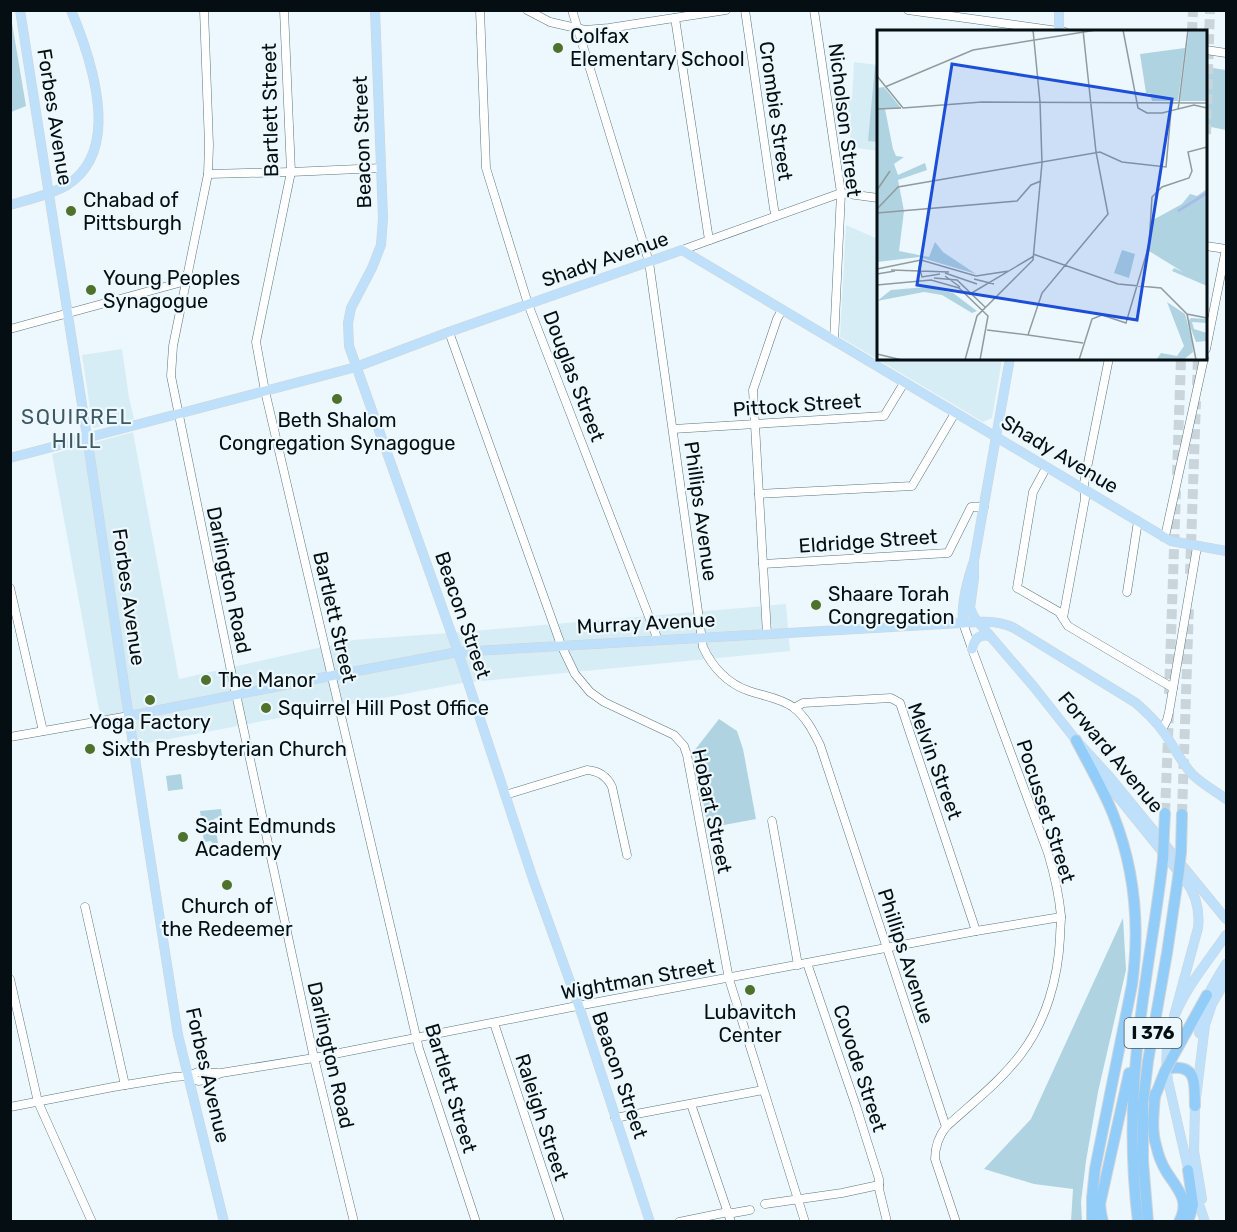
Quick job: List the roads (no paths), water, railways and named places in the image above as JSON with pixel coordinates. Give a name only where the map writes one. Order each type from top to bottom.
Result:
[{"type":"highway","points":[[1077,740],[1118,825],[1126,851],[1136,918],[1134,972],[1095,1169],[1092,1221]]},
{"type":"highway","name":"I 376","points":[[1138,1221],[1132,1117],[1139,1028],[1163,859],[1165,813]]},
{"type":"highway","name":"I 376","points":[[1148,1221],[1143,1161],[1146,1077],[1178,878],[1182,814]]},
{"type":"highway","points":[[1143,1161],[1147,1128],[1156,1093],[1207,995]]},
{"type":"highway","points":[[1103,1221],[1101,1199],[1139,1028]]},
{"type":"highway","points":[[1170,1066],[1183,1068],[1192,1075],[1195,1106]]},
{"type":"highway","points":[[1156,1093],[1154,1139],[1162,1163],[1182,1196],[1184,1209],[1179,1221]]},
{"type":"highway","points":[[1188,1170],[1193,1204],[1188,1221]]},
{"type":"main road","name":"Forbes Avenue","points":[[20,10],[178,1035],[224,1221]]},
{"type":"main road","points":[[10,205],[67,186],[90,162],[96,145],[99,124],[92,72],[85,44],[71,10]]},
{"type":"main road","name":"Beacon Street","points":[[375,10],[383,218],[381,245],[351,308],[348,323],[349,346],[458,652],[650,1221]]},
{"type":"main road","points":[[1059,10],[1059,30]]},
{"type":"main road","name":"Shady Avenue","points":[[10,458],[356,368],[449,332],[682,250],[1163,537],[1197,547],[1227,551]]},
{"type":"main road","points":[[965,615],[968,578],[974,561],[1010,360]]},
{"type":"main road","name":"Forward Avenue","points":[[965,615],[971,613],[1227,919]]},
{"type":"main road","name":"Murray Avenue","points":[[129,716],[458,652],[766,634],[965,615],[978,622],[1002,623],[1014,628],[1136,703],[1150,715],[1183,763],[1197,779],[1227,799]]},
{"type":"main road","points":[[972,649],[976,638],[990,636]]},
{"type":"main road","points":[[1077,740],[1102,779],[1186,881],[1195,896],[1199,912],[1198,928],[1167,1040],[1166,1073],[1188,1170],[1205,1221]]},
{"type":"main road","points":[[1174,1016],[1187,991],[1227,935]]},
{"type":"main road","points":[[1201,1065],[1199,1023],[1207,995],[1227,964]]},
{"type":"main road","points":[[1205,1221],[1195,1161],[1195,1106],[1207,1018],[1215,998],[1227,980]]},
{"type":"street","name":"Darlington Road","points":[[204,10],[208,174],[173,346],[171,376],[314,1058],[354,1221]]},
{"type":"street","name":"Bartlett Street","points":[[284,10],[291,172],[256,342],[265,391],[416,1038],[476,1221]]},
{"type":"street","name":"Douglas Street","points":[[480,10],[486,168],[528,304],[658,640]]},
{"type":"street","points":[[527,10],[550,22],[585,30],[726,10]]},
{"type":"street","name":"Phillips Avenue","points":[[572,10],[649,262],[703,647],[708,658],[725,678],[746,690],[782,701],[794,708],[810,726],[820,745],[946,1127]]},
{"type":"street","name":"Crombie Street","points":[[745,10],[774,209],[777,216]]},
{"type":"street","name":"Nicholson Street","points":[[814,10],[841,193],[834,341]]},
{"type":"street","points":[[908,10],[1052,30]]},
{"type":"street","points":[[675,18],[709,240]]},
{"type":"street","points":[[1207,50],[1227,53]]},
{"type":"street","points":[[208,174],[381,168]]},
{"type":"street","points":[[682,250],[841,193],[877,198]]},
{"type":"street","points":[[1207,246],[1227,249],[1207,345]]},
{"type":"street","points":[[10,329],[186,282]]},
{"type":"street","points":[[766,634],[753,390],[777,319],[783,310]]},
{"type":"street","name":"Hobart Street","points":[[449,332],[561,645],[575,674],[590,692],[604,702],[674,735],[684,746],[729,979],[805,1221]]},
{"type":"street","points":[[1064,618],[1085,499],[1085,479],[1109,360]]},
{"type":"street","points":[[1163,537],[1176,490],[1204,360]]},
{"type":"street","name":"Pittock Street","points":[[673,429],[884,416],[904,383]]},
{"type":"street","points":[[759,494],[912,486],[955,413]]},
{"type":"street","points":[[1046,468],[1033,492],[1017,588],[1059,612],[1068,626],[1173,688]]},
{"type":"street","name":"Eldridge Street","points":[[763,564],[948,553],[971,507],[984,507]]},
{"type":"street","points":[[1127,592],[1138,521]]},
{"type":"street","points":[[1162,730],[1169,712],[1197,547]]},
{"type":"street","points":[[10,588],[43,731]]},
{"type":"street","name":"Pocusset Street","points":[[956,1221],[935,1159],[939,1136],[1003,1076],[1037,1029],[1055,979],[1061,917],[1055,878],[1048,853],[972,649],[965,615]]},
{"type":"street","name":"Melvin Street","points":[[794,708],[802,703],[891,698],[900,703],[976,931]]},
{"type":"street","name":"Murray Avenue","points":[[10,737],[129,716]]},
{"type":"street","points":[[505,795],[587,770],[598,772],[609,780],[612,787],[627,855]]},
{"type":"street","name":"Covode Street","points":[[772,821],[803,964],[856,1106],[879,1179],[887,1221]]},
{"type":"street","points":[[85,907],[124,1085]]},
{"type":"street","name":"Wightman Street","points":[[10,1107],[124,1085],[188,1076],[198,1072],[221,1073],[314,1058],[577,1006],[1061,917]]},
{"type":"street","points":[[10,979],[38,1102],[92,1221]]},
{"type":"street","name":"Raleigh Street","points":[[494,1023],[560,1221]]},
{"type":"street","points":[[615,1118],[764,1090]]},
{"type":"street","points":[[691,1104],[731,1221]]},
{"type":"street","points":[[765,1204],[842,1193],[879,1185]]},
{"type":"street","points":[[679,1221],[750,1210]]},
{"type":"tunnel","points":[[1192,30],[1193,10]]},
{"type":"tunnel","points":[[1207,103],[1210,10]]},
{"type":"tunnel","points":[[1177,475],[1181,360]]},
{"type":"tunnel","points":[[1197,385],[1198,360]]},
{"type":"tunnel","points":[[1190,574],[1196,401]]},
{"type":"tunnel","points":[[1169,694],[1176,491]]},
{"type":"tunnel","points":[[1182,814],[1189,605]]},
{"type":"tunnel","points":[[1165,813],[1169,713]]},
{"type":"place","name":"Colfax Elementary School","points":[[558,48]]},
{"type":"place","name":"Chabad of Pittsburgh","points":[[71,211]]},
{"type":"place","name":"Young Peoples Synagogue","points":[[91,290]]},
{"type":"place","name":"Beth Shalom Congregation Synagogue","points":[[337,399]]},
{"type":"place","name":"Shaare Torah Congregation","points":[[816,605]]},
{"type":"place","name":"The Manor","points":[[206,680]]},
{"type":"place","name":"Yoga Factory","points":[[150,700]]},
{"type":"place","name":"Squirrel Hill Post Office","points":[[266,708]]},
{"type":"place","name":"Sixth Presbyterian Church","points":[[90,749]]},
{"type":"place","name":"Saint Edmunds Academy","points":[[183,837]]},
{"type":"place","name":"Church of the Redeemer","points":[[227,885]]},
{"type":"place","name":"Lubavitch Center","points":[[750,990]]},
{"type":"district","name":"SQUIRREL HILL","points":[[77,429]]}]
